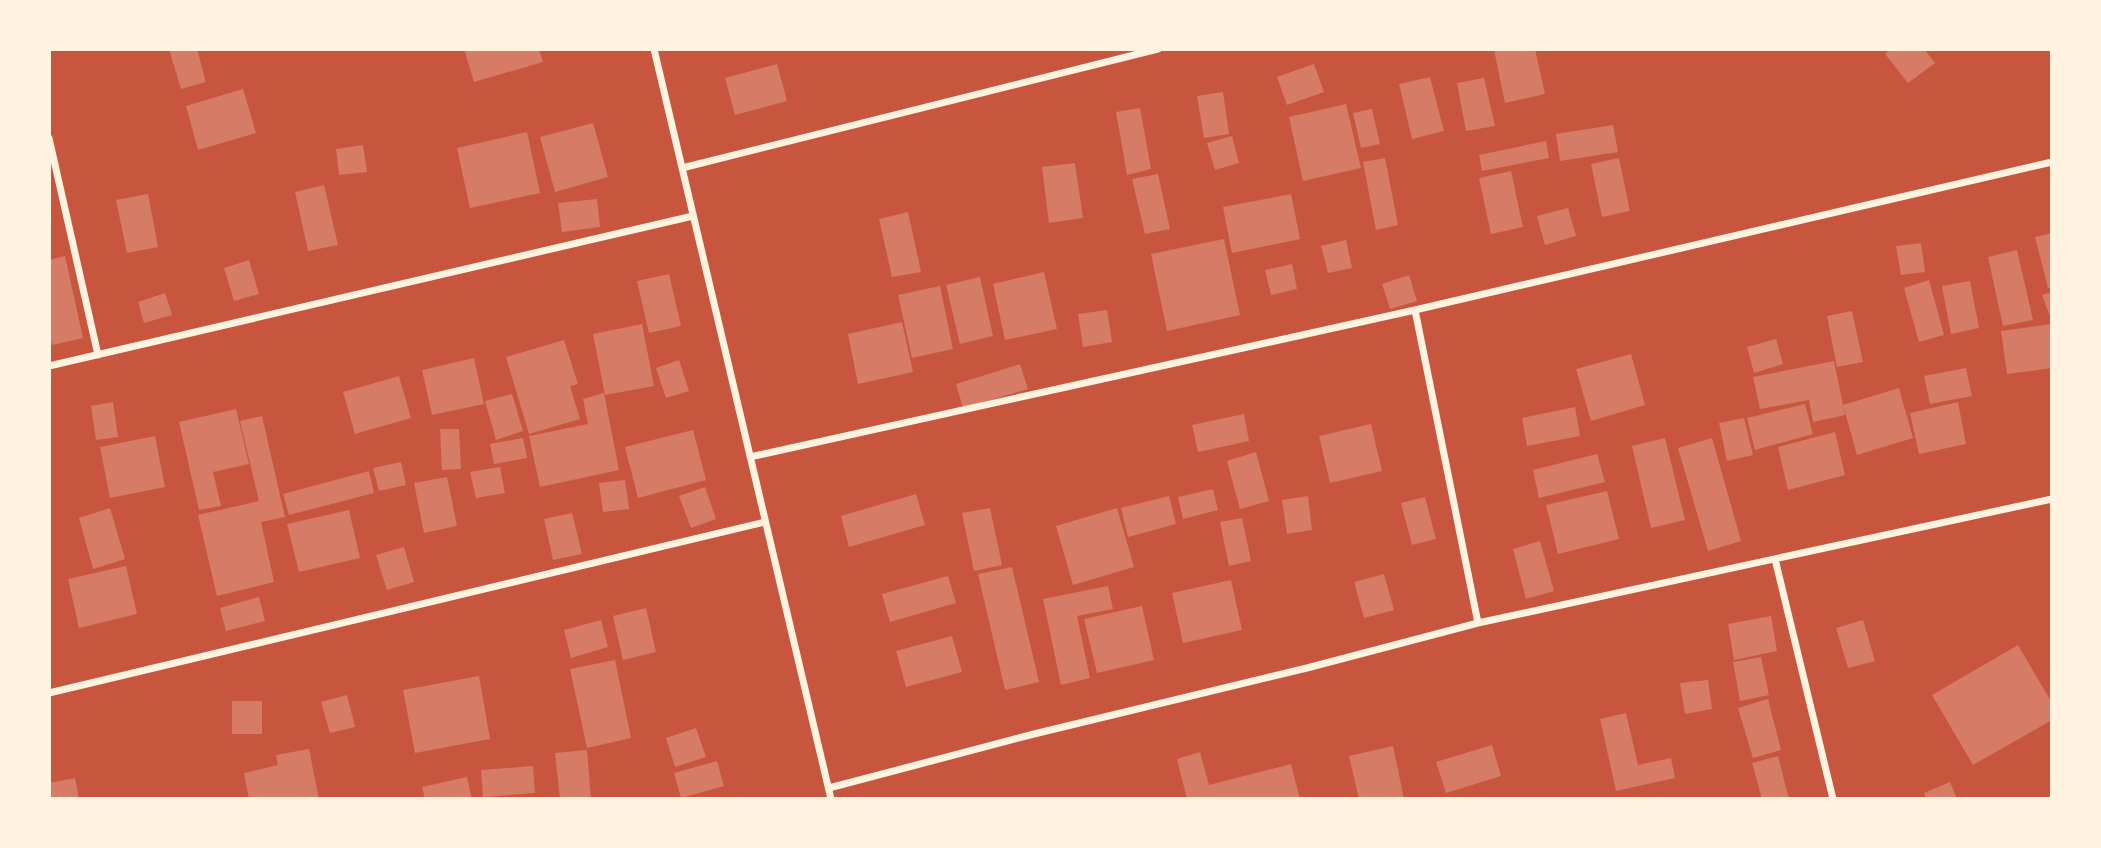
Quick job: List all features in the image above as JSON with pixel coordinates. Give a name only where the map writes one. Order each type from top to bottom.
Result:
[{"type":"street","points":[[654,49],[831,799]]},
{"type":"street","points":[[682,168],[1158,49]]},
{"type":"street","points":[[49,138],[99,355]]},
{"type":"street","points":[[750,457],[1415,310],[2052,162]]},
{"type":"street","points":[[49,366],[693,216]]},
{"type":"street","points":[[1415,310],[1478,623]]},
{"type":"street","points":[[829,788],[1478,623],[2052,499]]},
{"type":"street","points":[[49,693],[765,522]]},
{"type":"street","points":[[1775,559],[1833,799]]},
{"type":"building","points":[[169,49],[197,49],[206,82],[181,89]]},
{"type":"building","points":[[464,49],[539,49],[543,62],[474,82]]},
{"type":"building","points":[[1535,49],[1545,94],[1505,103],[1494,50]]},
{"type":"building","points":[[1891,49],[1924,49],[1935,63],[1908,83],[1885,54]]},
{"type":"building","points":[[777,64],[787,101],[735,115],[725,78]]},
{"type":"building","points":[[1314,64],[1324,92],[1287,105],[1277,77]]},
{"type":"building","points":[[1430,77],[1444,131],[1412,139],[1399,84]]},
{"type":"building","points":[[1484,78],[1495,126],[1466,131],[1457,83]]},
{"type":"building","points":[[243,89],[256,133],[198,150],[186,106]]},
{"type":"building","points":[[1223,92],[1229,134],[1204,138],[1197,96]]},
{"type":"building","points":[[1346,104],[1361,168],[1303,181],[1289,117]]},
{"type":"building","points":[[1140,108],[1151,169],[1127,175],[1116,112]]},
{"type":"building","points":[[1372,109],[1380,144],[1361,148],[1353,113]]},
{"type":"building","points":[[593,123],[608,177],[555,192],[540,137]]},
{"type":"building","points":[[1613,125],[1618,152],[1560,161],[1556,134]]},
{"type":"building","points":[[527,132],[540,193],[470,208],[457,148]]},
{"type":"building","points":[[1232,136],[1239,163],[1215,170],[1207,143]]},
{"type":"building","points":[[1546,141],[1549,158],[1482,171],[1479,155]]},
{"type":"building","points":[[363,145],[367,172],[339,175],[336,149]]},
{"type":"building","points":[[1385,158],[1398,225],[1376,230],[1363,162]]},
{"type":"building","points":[[1619,158],[1630,211],[1602,217],[1591,164]]},
{"type":"building","points":[[1075,163],[1083,218],[1049,223],[1042,167]]},
{"type":"building","points":[[1511,171],[1523,227],[1491,234],[1479,178]]},
{"type":"building","points":[[1158,174],[1170,229],[1145,234],[1132,179]]},
{"type":"building","points":[[324,185],[338,245],[308,251],[295,192]]},
{"type":"building","points":[[148,194],[158,247],[127,253],[116,200]]},
{"type":"building","points":[[1291,194],[1300,239],[1232,253],[1223,207]]},
{"type":"building","points":[[597,199],[600,227],[562,232],[558,203]]},
{"type":"building","points":[[1568,208],[1576,236],[1545,245],[1537,216]]},
{"type":"building","points":[[908,212],[921,272],[892,277],[879,219]]},
{"type":"building","points":[[2052,233],[2052,287],[2048,288],[2035,237]]},
{"type":"building","points":[[1224,239],[1240,315],[1167,331],[1151,254]]},
{"type":"building","points":[[1346,240],[1352,268],[1328,273],[1321,246]]},
{"type":"building","points":[[1921,243],[1925,272],[1901,275],[1896,246]]},
{"type":"building","points":[[2017,250],[2033,320],[2003,326],[1988,257]]},
{"type":"building","points":[[65,256],[83,338],[52,345],[49,329],[49,260]]},
{"type":"building","points":[[249,260],[259,294],[234,301],[224,268]]},
{"type":"building","points":[[1292,264],[1297,289],[1271,295],[1265,270]]},
{"type":"building","points":[[1044,272],[1057,329],[1005,340],[993,284]]},
{"type":"building","points":[[669,274],[681,326],[649,333],[637,281]]},
{"type":"building","points":[[1409,275],[1417,301],[1390,309],[1382,284]]},
{"type":"building","points":[[980,277],[993,336],[960,344],[946,285]]},
{"type":"building","points":[[1929,280],[1944,335],[1919,342],[1904,288]]},
{"type":"building","points":[[1970,281],[1979,328],[1951,334],[1942,286]]},
{"type":"building","points":[[940,286],[953,349],[912,358],[898,295]]},
{"type":"building","points":[[2052,292],[2052,322],[2042,295]]},
{"type":"building","points":[[165,293],[172,315],[144,323],[138,302]]},
{"type":"building","points":[[1107,310],[1112,342],[1083,347],[1078,314]]},
{"type":"building","points":[[1852,311],[1863,362],[1837,367],[1827,316]]},
{"type":"building","points":[[902,322],[913,372],[858,384],[848,334]]},
{"type":"building","points":[[642,324],[654,386],[605,395],[593,334]]},
{"type":"building","points":[[2052,324],[2052,368],[2007,374],[2001,331]]},
{"type":"building","points":[[1776,339],[1783,364],[1754,373],[1747,347]]},
{"type":"building","points":[[564,340],[578,384],[570,386],[580,419],[529,434],[506,357]]},
{"type":"building","points":[[1631,354],[1645,405],[1591,421],[1576,369]]},
{"type":"building","points":[[474,358],[484,404],[432,415],[422,370]]},
{"type":"building","points":[[679,360],[689,391],[666,398],[656,368]]},
{"type":"building","points":[[1834,361],[1845,415],[1813,422],[1809,400],[1760,409],[1753,377]]},
{"type":"building","points":[[1020,364],[1028,389],[963,408],[956,384]]},
{"type":"building","points":[[1966,368],[1972,396],[1930,404],[1924,376]]},
{"type":"building","points":[[399,376],[411,418],[355,434],[343,392]]},
{"type":"building","points":[[1899,388],[1913,438],[1857,455],[1843,405]]},
{"type":"building","points":[[604,393],[619,470],[540,487],[529,436],[588,424],[583,399]]},
{"type":"building","points":[[512,394],[523,431],[496,440],[485,401]]},
{"type":"building","points":[[113,402],[118,437],[96,440],[91,406]]},
{"type":"building","points":[[1958,402],[1966,444],[1919,454],[1910,413]]},
{"type":"building","points":[[1805,404],[1813,434],[1755,450],[1747,418]]},
{"type":"building","points":[[1575,407],[1580,436],[1527,446],[1522,418]]},
{"type":"building","points":[[236,409],[249,464],[213,472],[221,506],[199,510],[179,422]]},
{"type":"building","points":[[1244,414],[1249,441],[1198,452],[1192,425]]},
{"type":"building","points":[[262,416],[285,517],[261,522],[274,582],[217,596],[198,515],[259,501],[240,421]]},
{"type":"building","points":[[1744,418],[1753,455],[1727,461],[1719,423]]},
{"type":"building","points":[[1371,424],[1382,471],[1330,483],[1319,436]]},
{"type":"building","points":[[440,429],[459,429],[461,469],[442,470]]},
{"type":"building","points":[[693,430],[706,480],[638,498],[625,447]]},
{"type":"building","points":[[1835,432],[1845,475],[1788,490],[1778,447]]},
{"type":"building","points":[[155,436],[165,487],[110,498],[100,447]]},
{"type":"building","points":[[523,438],[527,458],[494,464],[490,444]]},
{"type":"building","points":[[1665,438],[1685,520],[1651,528],[1632,446]]},
{"type":"building","points":[[1712,438],[1741,541],[1708,551],[1678,448]]},
{"type":"building","points":[[1256,452],[1269,501],[1240,509],[1227,461]]},
{"type":"building","points":[[1597,454],[1605,482],[1539,498],[1533,470]]},
{"type":"building","points":[[401,462],[406,485],[379,491],[373,468]]},
{"type":"building","points":[[500,467],[505,493],[476,498],[470,472]]},
{"type":"building","points":[[369,471],[374,493],[289,515],[283,494]]},
{"type":"building","points":[[447,477],[457,526],[424,533],[414,483]]},
{"type":"building","points":[[625,480],[629,509],[603,512],[599,483]]},
{"type":"building","points":[[705,487],[716,519],[691,528],[679,496]]},
{"type":"building","points":[[1213,489],[1218,510],[1183,519],[1178,497]]},
{"type":"building","points":[[1607,491],[1619,539],[1558,554],[1546,505]]},
{"type":"building","points":[[916,494],[925,525],[849,547],[841,516]]},
{"type":"building","points":[[1169,496],[1176,524],[1128,537],[1121,508]]},
{"type":"building","points":[[1308,496],[1312,530],[1287,534],[1282,500]]},
{"type":"building","points":[[1425,497],[1436,539],[1412,545],[1401,503]]},
{"type":"building","points":[[110,508],[125,559],[93,569],[79,518]]},
{"type":"building","points":[[990,508],[1002,565],[974,571],[962,513]]},
{"type":"building","points":[[1117,508],[1134,567],[1073,585],[1056,526]]},
{"type":"building","points":[[349,510],[360,558],[299,572],[287,524]]},
{"type":"building","points":[[572,513],[582,554],[553,560],[544,519]]},
{"type":"building","points":[[1242,518],[1251,561],[1229,566],[1220,522]]},
{"type":"building","points":[[1540,541],[1554,591],[1526,599],[1513,549]]},
{"type":"building","points":[[404,547],[414,582],[387,590],[376,555]]},
{"type":"building","points":[[126,566],[137,614],[79,628],[68,579]]},
{"type":"building","points":[[1012,567],[1039,682],[1005,690],[978,574]]},
{"type":"building","points":[[1384,574],[1394,610],[1364,618],[1354,582]]},
{"type":"building","points":[[948,576],[956,603],[890,622],[882,594]]},
{"type":"building","points":[[1231,580],[1242,630],[1183,643],[1172,593]]},
{"type":"building","points":[[1108,586],[1113,609],[1077,616],[1090,678],[1061,685],[1043,599]]},
{"type":"building","points":[[259,597],[265,621],[226,631],[220,608]]},
{"type":"building","points":[[1142,606],[1154,660],[1097,673],[1084,619]]},
{"type":"building","points":[[646,608],[656,652],[623,660],[613,616]]},
{"type":"building","points":[[1771,616],[1777,651],[1734,660],[1728,624]]},
{"type":"building","points":[[601,620],[608,647],[571,658],[564,630]]},
{"type":"building","points":[[1863,620],[1875,661],[1848,668],[1836,628]]},
{"type":"building","points":[[952,636],[962,672],[906,687],[896,651]]},
{"type":"building","points":[[2018,645],[2052,703],[2052,720],[1973,765],[1932,695]]},
{"type":"building","points":[[1761,657],[1769,695],[1740,701],[1733,662]]},
{"type":"building","points":[[615,660],[631,738],[587,748],[570,669]]},
{"type":"building","points":[[479,676],[490,739],[415,753],[403,690]]},
{"type":"building","points":[[1708,680],[1712,709],[1685,714],[1680,683]]},
{"type":"building","points":[[347,695],[355,727],[330,733],[321,702]]},
{"type":"building","points":[[1768,699],[1781,750],[1753,758],[1738,708]]},
{"type":"building","points":[[232,701],[262,701],[262,734],[232,734]]},
{"type":"building","points":[[1626,713],[1638,765],[1671,758],[1675,778],[1616,791],[1600,719]]},
{"type":"building","points":[[696,728],[706,757],[675,767],[666,738]]},
{"type":"building","points":[[1492,745],[1501,776],[1446,793],[1436,762]]},
{"type":"building","points":[[1393,746],[1404,799],[1359,799],[1349,756]]},
{"type":"building","points":[[309,749],[319,799],[249,799],[244,773],[278,765],[276,755]]},
{"type":"building","points":[[587,750],[591,799],[560,799],[555,753]]},
{"type":"building","points":[[1200,752],[1209,785],[1291,764],[1300,799],[1187,799],[1177,759]]},
{"type":"building","points":[[1778,756],[1789,799],[1762,799],[1752,763]]},
{"type":"building","points":[[717,761],[724,786],[681,798],[674,773]]},
{"type":"building","points":[[533,766],[535,793],[483,797],[481,770]]},
{"type":"building","points":[[467,777],[472,799],[425,799],[422,787]]},
{"type":"building","points":[[75,778],[79,799],[49,799],[49,783]]},
{"type":"building","points":[[1950,782],[1957,799],[1926,799],[1924,793]]}]
